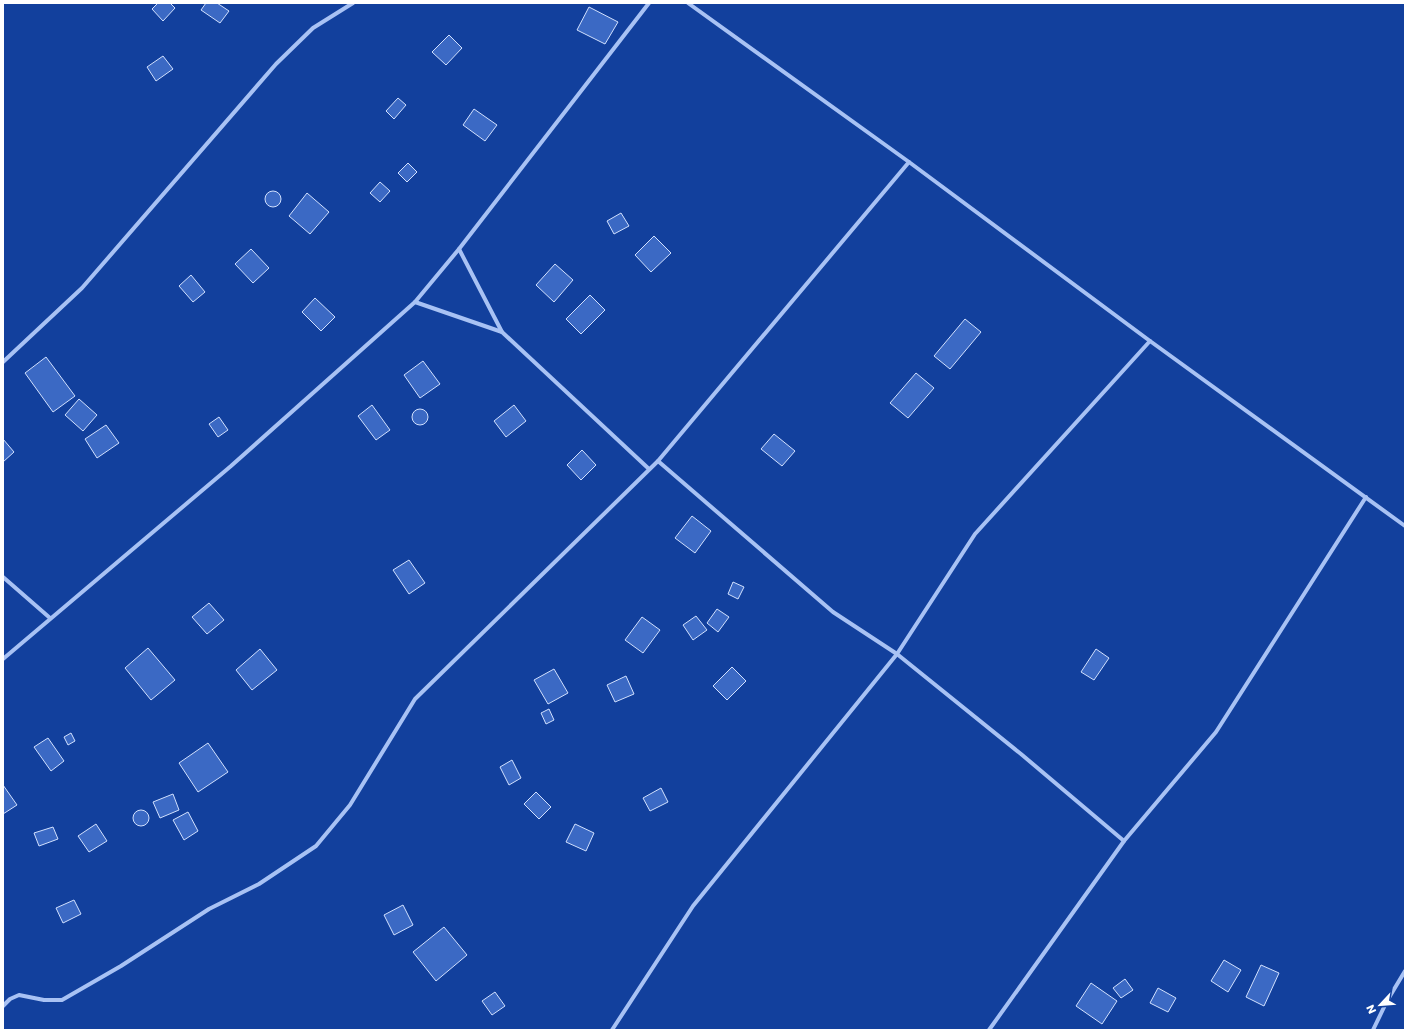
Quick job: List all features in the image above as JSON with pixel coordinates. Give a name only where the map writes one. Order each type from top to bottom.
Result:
[{"type":"street","points":[[3,362],[82,288],[276,64],[313,28],[353,3]]},
{"type":"street","points":[[3,659],[232,466],[415,302],[459,249],[649,3]]},
{"type":"street","points":[[688,3],[1405,526]]},
{"type":"street","points":[[3,1006],[10,999],[19,995],[44,1000],[62,1000],[121,966],[209,909],[259,884],[316,846],[350,805],[415,699],[658,461],[908,162]]},
{"type":"street","points":[[459,249],[502,332],[649,469]]},
{"type":"street","points":[[415,302],[502,332]]},
{"type":"street","points":[[612,1030],[693,906],[897,654],[975,534],[1150,341]]},
{"type":"street","points":[[658,461],[833,612],[897,654],[1015,749],[1124,841]]},
{"type":"street","points":[[989,1030],[1124,841],[1216,732],[1366,498]]},
{"type":"street","points":[[3,577],[50,618]]},
{"type":"street","points":[[1373,1030],[1387,1001],[1405,971]]},
{"type":"building","points":[[158,3],[170,3],[175,8],[163,21],[152,9]]},
{"type":"building","points":[[206,3],[217,3],[229,11],[220,23],[201,10]]},
{"type":"building","points":[[589,7],[618,22],[605,44],[577,30]]},
{"type":"building","points":[[449,35],[462,48],[446,65],[432,52]]},
{"type":"building","points":[[163,56],[173,69],[156,81],[147,67]]},
{"type":"building","points":[[398,98],[406,105],[394,119],[386,111]]},
{"type":"building","points":[[474,109],[497,125],[485,141],[463,125]]},
{"type":"building","points":[[408,163],[417,172],[407,182],[398,173]]},
{"type":"building","points":[[380,182],[390,191],[380,202],[370,193]]},
{"type":"building","points":[[273,191],[279,193],[281,199],[279,205],[273,207],[267,205],[265,199],[267,193]]},
{"type":"building","points":[[307,193],[329,212],[310,234],[289,216]]},
{"type":"building","points":[[621,213],[629,226],[614,234],[607,221]]},
{"type":"building","points":[[654,236],[671,253],[651,272],[635,255]]},
{"type":"building","points":[[251,249],[269,268],[253,283],[235,264]]},
{"type":"building","points":[[555,264],[573,280],[554,302],[536,285]]},
{"type":"building","points":[[191,275],[205,292],[193,302],[179,286]]},
{"type":"building","points":[[590,295],[605,310],[581,334],[566,319]]},
{"type":"building","points":[[315,298],[335,317],[321,331],[302,312]]},
{"type":"building","points":[[965,319],[981,332],[950,369],[934,356]]},
{"type":"building","points":[[46,357],[75,396],[53,412],[25,373]]},
{"type":"building","points":[[423,361],[440,384],[420,398],[404,375]]},
{"type":"building","points":[[916,373],[934,388],[908,418],[890,403]]},
{"type":"building","points":[[79,399],[97,415],[83,431],[65,415]]},
{"type":"building","points":[[372,405],[390,430],[376,440],[358,416]]},
{"type":"building","points":[[514,405],[526,421],[506,437],[494,421]]},
{"type":"building","points":[[417,409],[423,409],[428,414],[426,423],[423,425],[417,425],[412,420],[412,414]]},
{"type":"building","points":[[219,417],[228,430],[218,437],[209,424]]},
{"type":"building","points":[[106,425],[119,443],[97,458],[85,439]]},
{"type":"building","points":[[774,434],[795,451],[782,466],[761,449]]},
{"type":"building","points":[[3,439],[14,452],[3,462]]},
{"type":"building","points":[[582,450],[596,465],[581,480],[567,465]]},
{"type":"building","points":[[692,516],[711,531],[695,553],[675,538]]},
{"type":"building","points":[[409,560],[425,583],[409,594],[393,570]]},
{"type":"building","points":[[733,582],[744,587],[738,599],[728,594]]},
{"type":"building","points":[[209,603],[224,620],[207,634],[192,617]]},
{"type":"building","points":[[717,609],[729,617],[718,632],[707,623]]},
{"type":"building","points":[[696,616],[707,630],[693,640],[683,625]]},
{"type":"building","points":[[642,617],[660,630],[643,653],[625,640]]},
{"type":"building","points":[[148,648],[175,680],[151,700],[125,668]]},
{"type":"building","points":[[260,649],[277,670],[252,690],[236,670]]},
{"type":"building","points":[[1096,649],[1109,658],[1094,680],[1081,672]]},
{"type":"building","points":[[732,667],[746,681],[727,700],[713,686]]},
{"type":"building","points":[[554,669],[568,693],[548,704],[534,680]]},
{"type":"building","points":[[626,676],[634,694],[615,702],[607,685]]},
{"type":"building","points":[[549,709],[554,720],[546,724],[541,713]]},
{"type":"building","points":[[71,733],[75,741],[68,745],[64,737]]},
{"type":"building","points":[[48,738],[64,761],[51,771],[34,747]]},
{"type":"building","points":[[208,743],[228,772],[198,792],[179,763]]},
{"type":"building","points":[[512,760],[521,778],[509,785],[500,767]]},
{"type":"building","points":[[3,785],[17,805],[3,814]]},
{"type":"building","points":[[661,788],[668,802],[650,811],[643,798]]},
{"type":"building","points":[[536,792],[551,807],[539,819],[524,804]]},
{"type":"building","points":[[173,794],[179,810],[160,818],[153,802]]},
{"type":"building","points":[[141,810],[148,815],[149,818],[144,825],[141,826],[134,821],[133,818],[138,811]]},
{"type":"building","points":[[188,812],[198,831],[184,840],[173,820]]},
{"type":"building","points":[[96,824],[107,841],[89,852],[78,836]]},
{"type":"building","points":[[575,824],[594,833],[586,851],[566,842]]},
{"type":"building","points":[[53,827],[58,839],[39,846],[34,833]]},
{"type":"building","points":[[74,900],[81,914],[63,923],[56,908]]},
{"type":"building","points":[[403,905],[413,925],[394,935],[384,915]]},
{"type":"building","points":[[444,927],[467,955],[436,981],[413,952]]},
{"type":"building","points":[[1224,960],[1241,970],[1228,992],[1211,981]]},
{"type":"building","points":[[1261,965],[1279,973],[1264,1006],[1246,997]]},
{"type":"building","points":[[1125,979],[1133,990],[1121,998],[1113,988]]},
{"type":"building","points":[[1091,983],[1117,1001],[1102,1024],[1076,1006]]},
{"type":"building","points":[[1158,988],[1176,998],[1168,1012],[1150,1003]]},
{"type":"building","points":[[495,992],[505,1006],[492,1015],[482,1001]]}]
